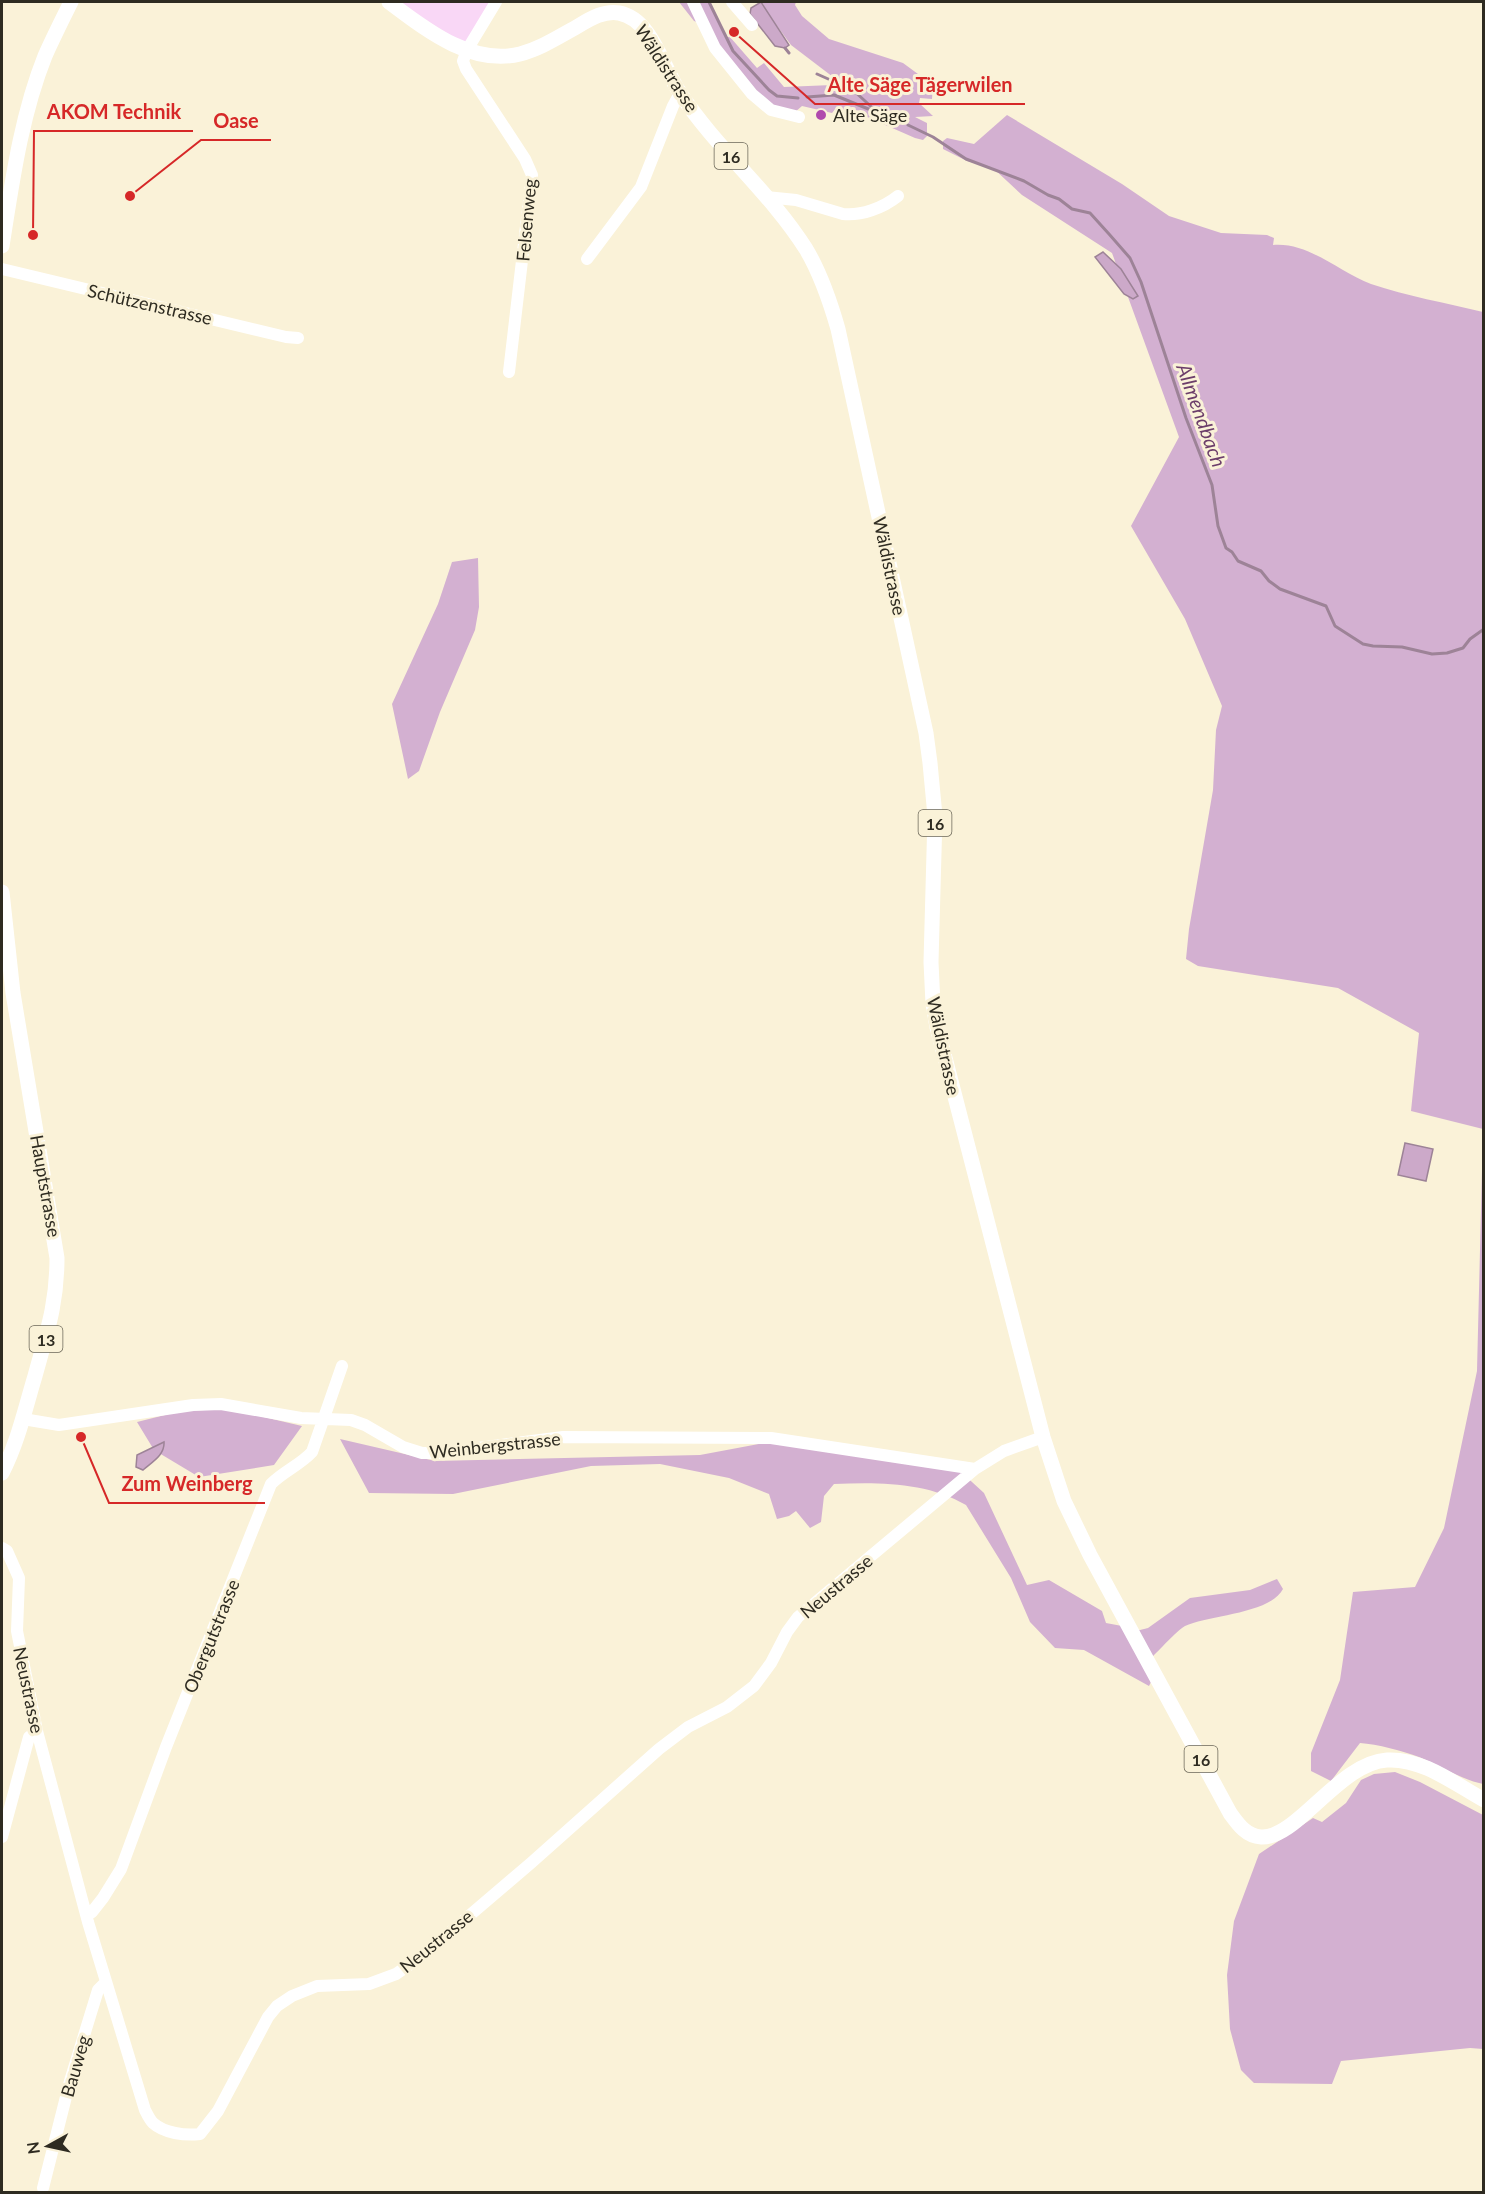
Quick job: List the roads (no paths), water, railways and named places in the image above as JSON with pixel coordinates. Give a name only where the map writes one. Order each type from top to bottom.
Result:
[{"type":"main road","points":[[2,246],[22,132],[45,58],[71,2]]},
{"type":"main road","name":"Wäldistrasse","points":[[389,2],[429,32],[467,50],[500,56],[517,55],[549,44],[602,14],[620,13],[637,20],[644,26],[680,93],[798,237],[816,268],[831,304],[838,329],[926,733],[935,816],[931,962],[933,1004],[937,1027],[1043,1437]]},
{"type":"main road","name":"Hauptstrasse","points":[[2,892],[13,993],[57,1258],[57,1285],[53,1314],[17,1440],[2,1473]]},
{"type":"main road","name":"16","points":[[1043,1437],[1064,1501],[1090,1555],[1230,1813],[1245,1831],[1261,1837],[1278,1834],[1356,1771],[1387,1760],[1401,1761],[1430,1770],[1484,1800]]},
{"type":"street","points":[[467,50],[496,2]]},
{"type":"street","points":[[693,2],[715,48],[752,94],[771,110],[799,117]]},
{"type":"street","points":[[732,2],[752,25]]},
{"type":"street","name":"Felsenweg","points":[[467,50],[463,61],[466,69],[525,159],[532,174],[509,372]]},
{"type":"street","points":[[587,260],[641,187],[680,93]]},
{"type":"street","points":[[766,197],[795,200],[851,215],[884,205],[898,196]]},
{"type":"street","name":"Schützenstrasse","points":[[2,269],[286,338],[298,338]]},
{"type":"street","name":"Obergutstrasse","points":[[87,1915],[103,1898],[121,1869],[166,1747],[271,1484],[279,1476],[305,1460],[312,1452],[342,1366]]},
{"type":"street","name":"Weinbergstrasse","points":[[23,1419],[59,1425],[181,1407],[220,1404],[301,1418],[357,1422],[403,1447],[422,1453],[440,1453],[563,1437],[771,1438],[972,1473]]},
{"type":"street","name":"Neustrasse","points":[[2,1548],[7,1551],[19,1578],[17,1631],[37,1731],[105,1983],[120,2022],[145,2110],[153,2123],[187,2136],[200,2134],[218,2111],[264,2024],[277,2007],[292,1996],[317,1986],[369,1984],[378,1981],[396,1974],[422,1956],[659,1749],[688,1727],[727,1707],[754,1686],[771,1664],[787,1632],[798,1617],[972,1473],[1004,1451],[1043,1437]]},
{"type":"street","points":[[2,1837],[29,1737],[37,1731]]},
{"type":"street","name":"Bauweg","points":[[43,2188],[73,2070],[98,1990],[105,1983]]},
{"type":"waterway","name":"Allmendbach","points":[[709,2],[733,51],[769,90],[777,96],[798,98]]},
{"type":"waterway","points":[[785,48],[789,53]]},
{"type":"waterway","points":[[817,74],[853,90],[877,112]]},
{"type":"waterway","name":"Allmendbach","points":[[807,97],[834,95],[901,120]]},
{"type":"waterway","name":"Allmendbach","points":[[908,125],[933,137],[966,159],[1024,181],[1059,199],[1072,209],[1090,213],[1130,258],[1141,282],[1186,418],[1212,485],[1218,526],[1226,548],[1238,561],[1261,571],[1280,589],[1326,606],[1335,626],[1363,644],[1402,647],[1432,654],[1447,653],[1463,648],[1470,639],[1484,629]]},
{"type":"place","name":"Alte Säge Tägerwilen","points":[[734,32]]},
{"type":"place","name":"Alte Säge","points":[[821,115]]},
{"type":"place","name":"Oase","points":[[130,196]]},
{"type":"place","name":"AKOM Technik","points":[[33,235]]},
{"type":"place","name":"Zum Weinberg","points":[[81,1437]]}]
